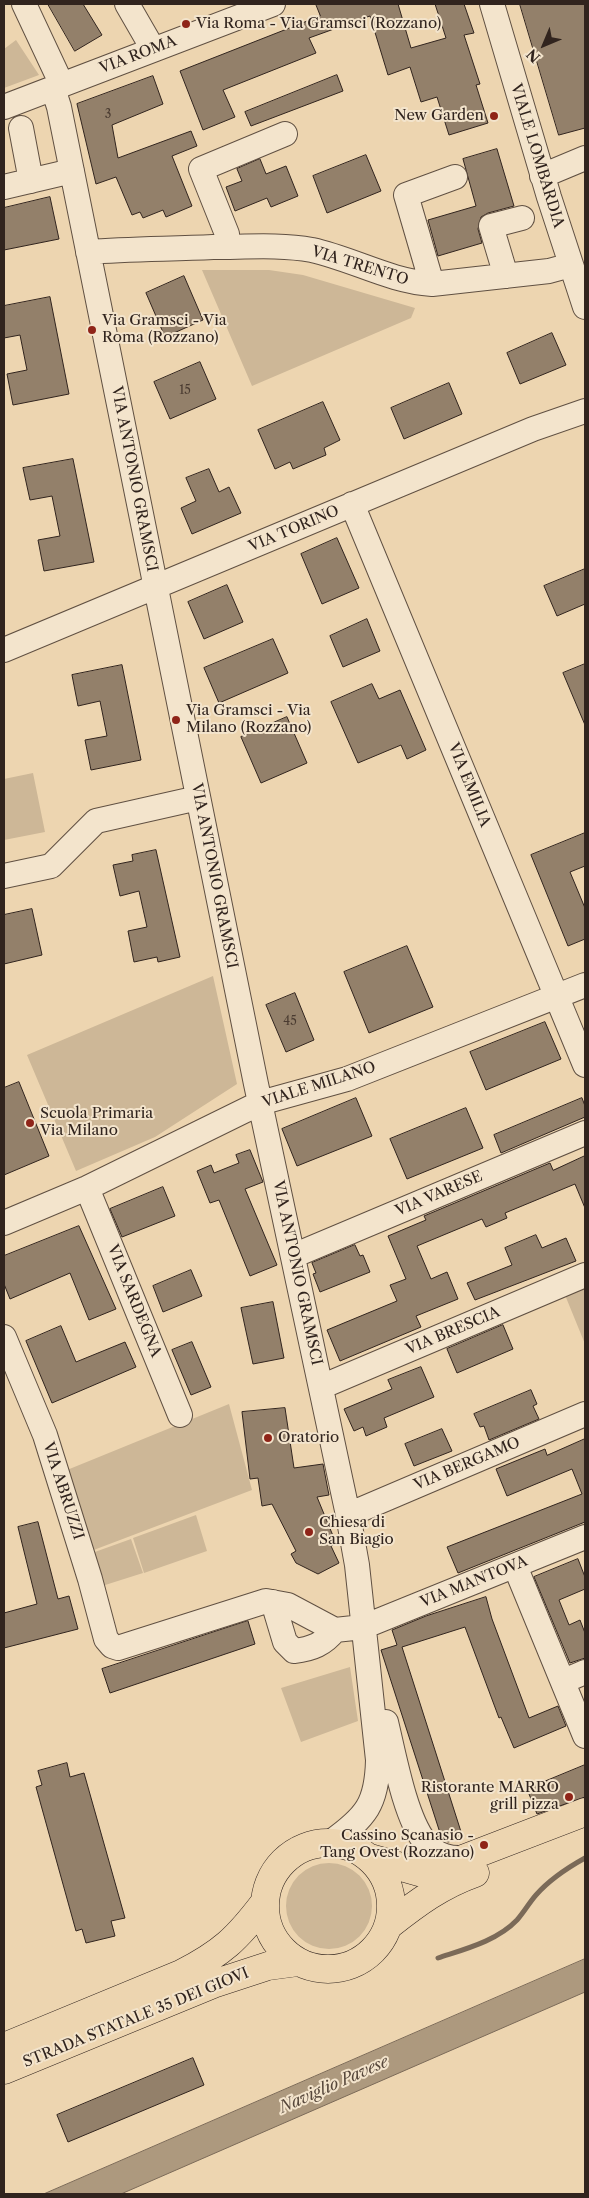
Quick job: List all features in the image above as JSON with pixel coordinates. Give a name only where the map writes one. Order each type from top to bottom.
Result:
[{"type":"main road","points":[[370,1858],[382,1872],[390,1888],[392,1907],[389,1925],[379,1945],[362,1960],[341,1969],[319,1969],[298,1962],[284,1951],[273,1936],[266,1920],[265,1902],[269,1883],[279,1866],[293,1853],[311,1844],[331,1842],[352,1847],[370,1858],[419,1872],[474,1857],[585,1812]]},
{"type":"main road","points":[[389,1925],[423,1897],[441,1887],[585,1829]]},
{"type":"main road","name":"STRADA STATALE 35 DEI GIOVI","points":[[4,2047],[180,1974],[206,1961],[227,1947],[265,1902]]},
{"type":"main road","name":"STRADA STATALE 35 DEI GIOVI","points":[[4,2070],[213,1984],[268,1966],[298,1962]]},
{"type":"street","name":"VIA ANTONIO GRAMSCI","points":[[24,4],[58,86],[72,171],[198,798],[357,1565],[378,1760],[378,1786],[370,1806],[347,1830],[331,1842]]},
{"type":"street","points":[[127,4],[153,49]]},
{"type":"street","name":"VIA ROMA","points":[[4,107],[273,4]]},
{"type":"street","name":"VIALE LOMBARDIA","points":[[492,4],[542,176],[585,307]]},
{"type":"street","points":[[21,128],[31,180]]},
{"type":"street","points":[[228,247],[227,234],[201,169],[285,134]]},
{"type":"street","points":[[542,176],[585,158]]},
{"type":"street","points":[[4,187],[72,171]]},
{"type":"street","points":[[432,284],[406,194],[455,177]]},
{"type":"street","points":[[506,276],[491,226],[522,218]]},
{"type":"street","name":"VIA TRENTO","points":[[88,252],[228,247],[277,247],[312,250],[385,276],[414,283],[432,284],[549,271],[571,265]]},
{"type":"street","name":"VIA TORINO","points":[[4,650],[533,429],[585,411]]},
{"type":"street","name":"VIA EMILIA","points":[[352,504],[585,1065]]},
{"type":"street","points":[[4,876],[51,866],[96,821],[198,798]]},
{"type":"street","name":"VIALE MILANO","points":[[4,1223],[87,1188],[260,1103],[347,1079],[585,985]]},
{"type":"street","name":"VIA VARESE","points":[[293,1256],[585,1133]]},
{"type":"street","name":"VIA SARDEGNA","points":[[87,1188],[180,1415]]},
{"type":"street","name":"VIA BRESCIA","points":[[321,1387],[585,1275]]},
{"type":"street","name":"VIA ABRUZZI","points":[[4,1337],[45,1434],[90,1579],[106,1639],[112,1646],[126,1648],[266,1601],[273,1602]]},
{"type":"street","name":"VIA BERGAMO","points":[[348,1515],[585,1414]]},
{"type":"street","name":"VIA MANTOVA","points":[[335,1630],[363,1627],[585,1537]]},
{"type":"street","points":[[516,1566],[585,1736]]},
{"type":"street","points":[[273,1602],[288,1605],[335,1630],[328,1640],[310,1649],[294,1651],[285,1642],[273,1602]]},
{"type":"street","name":"VIA ANTONIO GRAMSCI","points":[[369,1666],[414,1825],[426,1844],[445,1857],[458,1859],[474,1857]]},
{"type":"street","points":[[564,1682],[585,1672]]},
{"type":"shaded area","points":[[16,40],[39,75],[4,88],[4,49]]},
{"type":"shaded area","points":[[202,270],[269,270],[303,275],[415,308],[411,318],[252,386]]},
{"type":"shaded area","points":[[33,773],[45,832],[4,840],[4,779]]},
{"type":"shaded area","points":[[213,976],[237,1084],[155,1137],[76,1171],[27,1055]]},
{"type":"shaded area","points":[[585,1287],[585,1344],[565,1295]]},
{"type":"shaded area","points":[[229,1404],[252,1490],[91,1551],[67,1470]]},
{"type":"shaded area","points":[[196,1515],[207,1551],[144,1573],[133,1538]]},
{"type":"shaded area","points":[[131,1539],[143,1573],[102,1586],[92,1553]]},
{"type":"shaded area","points":[[350,1667],[358,1721],[301,1742],[281,1688]]},
{"type":"shaded area","points":[[329,1863],[346,1866],[360,1875],[369,1889],[372,1906],[369,1923],[360,1937],[346,1946],[329,1949],[312,1946],[298,1937],[289,1923],[286,1906],[289,1889],[298,1875],[312,1866]]},
{"type":"water","name":"Naviglio Pavese","points":[[585,1959],[585,1992],[121,2194],[44,2194]]},
{"type":"building","points":[[48,4],[83,4],[102,35],[75,51]]},
{"type":"building","points":[[316,4],[398,4],[411,48],[446,38],[435,4],[464,4],[474,33],[464,35],[480,84],[476,85],[488,123],[449,135],[437,97],[421,102],[410,67],[388,75],[370,16],[309,38],[316,53],[223,90],[235,117],[203,130],[180,71],[320,16]]},
{"type":"building","points":[[520,4],[585,4],[585,128],[559,135]]},
{"type":"building","points":[[337,75],[343,91],[251,126],[245,112]]},
{"type":"building","points":[[153,76],[163,104],[112,125],[118,158],[191,131],[197,146],[172,156],[192,206],[166,217],[163,210],[143,218],[140,212],[132,215],[116,177],[96,184],[77,104]]},
{"type":"building","points":[[497,149],[514,206],[488,213],[481,217],[478,229],[482,243],[438,256],[428,220],[476,206],[463,159]]},
{"type":"building","points":[[366,155],[381,191],[327,213],[313,176]]},
{"type":"building","points":[[260,159],[266,174],[286,166],[298,196],[271,207],[267,198],[235,211],[226,187],[242,181],[237,169]]},
{"type":"building","points":[[50,197],[59,239],[4,250],[4,208]]},
{"type":"building","points":[[184,276],[203,320],[165,337],[146,293]]},
{"type":"building","points":[[50,297],[69,394],[13,405],[7,374],[27,370],[20,335],[4,338],[4,306]]},
{"type":"building","points":[[552,333],[566,365],[520,384],[507,353]]},
{"type":"building","points":[[200,362],[216,399],[170,419],[154,382]]},
{"type":"building","points":[[449,383],[462,414],[404,439],[391,408]]},
{"type":"building","points":[[323,402],[340,440],[324,448],[326,455],[293,469],[290,462],[275,469],[258,430]]},
{"type":"building","points":[[73,459],[94,562],[44,571],[38,540],[60,536],[52,496],[30,500],[23,468]]},
{"type":"building","points":[[209,469],[219,492],[229,487],[241,513],[192,534],[181,508],[196,501],[186,478]]},
{"type":"building","points":[[337,538],[359,588],[322,604],[301,554]]},
{"type":"building","points":[[585,569],[585,604],[557,616],[544,586]]},
{"type":"building","points":[[227,585],[243,622],[204,639],[188,602]]},
{"type":"building","points":[[367,619],[380,651],[343,667],[330,636]]},
{"type":"building","points":[[273,639],[288,673],[219,703],[204,668]]},
{"type":"building","points":[[585,664],[585,725],[563,673]]},
{"type":"building","points":[[122,665],[141,760],[91,770],[85,740],[107,736],[100,701],[78,706],[72,675]]},
{"type":"building","points":[[372,684],[379,699],[400,690],[426,750],[407,759],[401,745],[358,763],[331,702]]},
{"type":"building","points":[[287,717],[307,763],[261,783],[241,737]]},
{"type":"building","points":[[585,833],[585,866],[570,872],[585,908],[585,939],[568,946],[531,855]]},
{"type":"building","points":[[156,850],[180,957],[158,962],[157,957],[134,962],[128,931],[147,927],[139,891],[120,896],[113,865],[133,861],[132,855]]},
{"type":"building","points":[[32,909],[42,955],[4,964],[4,915]]},
{"type":"building","points":[[407,946],[433,1007],[369,1033],[344,972]]},
{"type":"building","points":[[295,993],[314,1040],[286,1052],[266,1005]]},
{"type":"building","points":[[545,1022],[561,1059],[486,1090],[470,1052]]},
{"type":"building","points":[[19,1082],[49,1156],[4,1175],[4,1088]]},
{"type":"building","points":[[356,1098],[372,1136],[297,1166],[282,1129]]},
{"type":"building","points":[[582,1098],[585,1106],[585,1117],[501,1153],[494,1135]]},
{"type":"building","points":[[466,1108],[483,1148],[407,1179],[390,1139]]},
{"type":"building","points":[[250,1150],[263,1182],[245,1189],[277,1265],[250,1276],[219,1200],[210,1203],[197,1171],[211,1165],[214,1173],[239,1163],[236,1155]]},
{"type":"building","points":[[585,1156],[585,1208],[575,1184],[505,1213],[507,1218],[486,1227],[482,1219],[417,1246],[431,1279],[447,1272],[458,1299],[416,1316],[421,1327],[340,1361],[327,1330],[397,1301],[390,1285],[406,1279],[388,1236],[426,1220],[424,1216],[550,1163],[553,1170]]},
{"type":"building","points":[[163,1187],[175,1216],[122,1237],[110,1209]]},
{"type":"building","points":[[79,1226],[116,1309],[89,1320],[70,1273],[10,1299],[4,1284],[4,1256]]},
{"type":"building","points":[[536,1235],[542,1248],[566,1238],[576,1261],[475,1300],[467,1283],[512,1265],[505,1248]]},
{"type":"building","points":[[355,1245],[360,1256],[363,1255],[370,1272],[320,1292],[313,1274],[316,1273],[312,1263]]},
{"type":"building","points":[[191,1270],[202,1296],[163,1312],[153,1286]]},
{"type":"building","points":[[273,1302],[284,1358],[253,1364],[241,1308]]},
{"type":"building","points":[[503,1325],[513,1349],[457,1373],[447,1349]]},
{"type":"building","points":[[61,1326],[76,1362],[125,1342],[136,1367],[52,1403],[26,1341]]},
{"type":"building","points":[[192,1342],[211,1387],[191,1395],[172,1350]]},
{"type":"building","points":[[421,1367],[434,1397],[384,1418],[387,1427],[366,1436],[363,1427],[354,1431],[344,1409],[392,1389],[388,1380]]},
{"type":"building","points":[[531,1390],[537,1404],[533,1406],[539,1419],[489,1440],[484,1426],[480,1427],[474,1414]]},
{"type":"building","name":"Oratorio","points":[[285,1408],[294,1468],[323,1464],[329,1495],[317,1497],[336,1543],[331,1546],[339,1563],[318,1574],[296,1563],[291,1554],[296,1551],[272,1504],[262,1506],[258,1478],[250,1479],[242,1412]]},
{"type":"building","points":[[442,1429],[452,1451],[414,1466],[405,1444]]},
{"type":"building","points":[[585,1439],[585,1522],[458,1573],[447,1547],[582,1494],[572,1469],[507,1496],[496,1469],[545,1449],[547,1455]]},
{"type":"building","points":[[38,1522],[58,1599],[69,1596],[78,1629],[4,1648],[4,1613],[37,1604],[18,1527]]},
{"type":"building","points":[[578,1559],[585,1577],[585,1589],[559,1600],[569,1625],[580,1620],[585,1633],[585,1658],[570,1663],[534,1577]]},
{"type":"building","points":[[486,1597],[492,1619],[529,1718],[558,1706],[566,1726],[514,1748],[501,1717],[499,1718],[465,1627],[402,1647],[463,1838],[448,1842],[442,1839],[381,1650],[397,1645],[392,1630],[426,1616]]},
{"type":"building","points":[[248,1621],[255,1644],[110,1693],[102,1669]]},
{"type":"building","points":[[67,1763],[70,1777],[84,1773],[125,1918],[111,1921],[115,1936],[86,1943],[82,1929],[76,1931],[36,1787],[42,1785],[38,1771]]},
{"type":"building","points":[[585,1765],[585,1797],[537,1814],[527,1789]]},
{"type":"building","points":[[193,2058],[204,2085],[68,2142],[57,2115]]},
{"type":"waterway","points":[[438,1958],[470,1948],[500,1934],[517,1920],[533,1898],[547,1884],[585,1858]]},
{"type":"place","name":"Via Roma - Via Gramsci (Rozzano)","points":[[186,24]]},
{"type":"place","name":"New Garden","points":[[494,116]]},
{"type":"place","name":"Via Gramsci - Via Roma (Rozzano)","points":[[92,330]]},
{"type":"place","name":"Via Gramsci - Via Milano (Rozzano)","points":[[176,720]]},
{"type":"place","name":"Scuola Primaria Via Milano","points":[[30,1123]]},
{"type":"place","name":"Oratorio","points":[[268,1438]]},
{"type":"place","name":"Chiesa di San Biagio","points":[[309,1532]]},
{"type":"place","name":"Ristorante MARRO grill pizza","points":[[569,1797]]},
{"type":"place","name":"Cassino Scanasio - Tang Ovest (Rozzano)","points":[[484,1845]]}]
